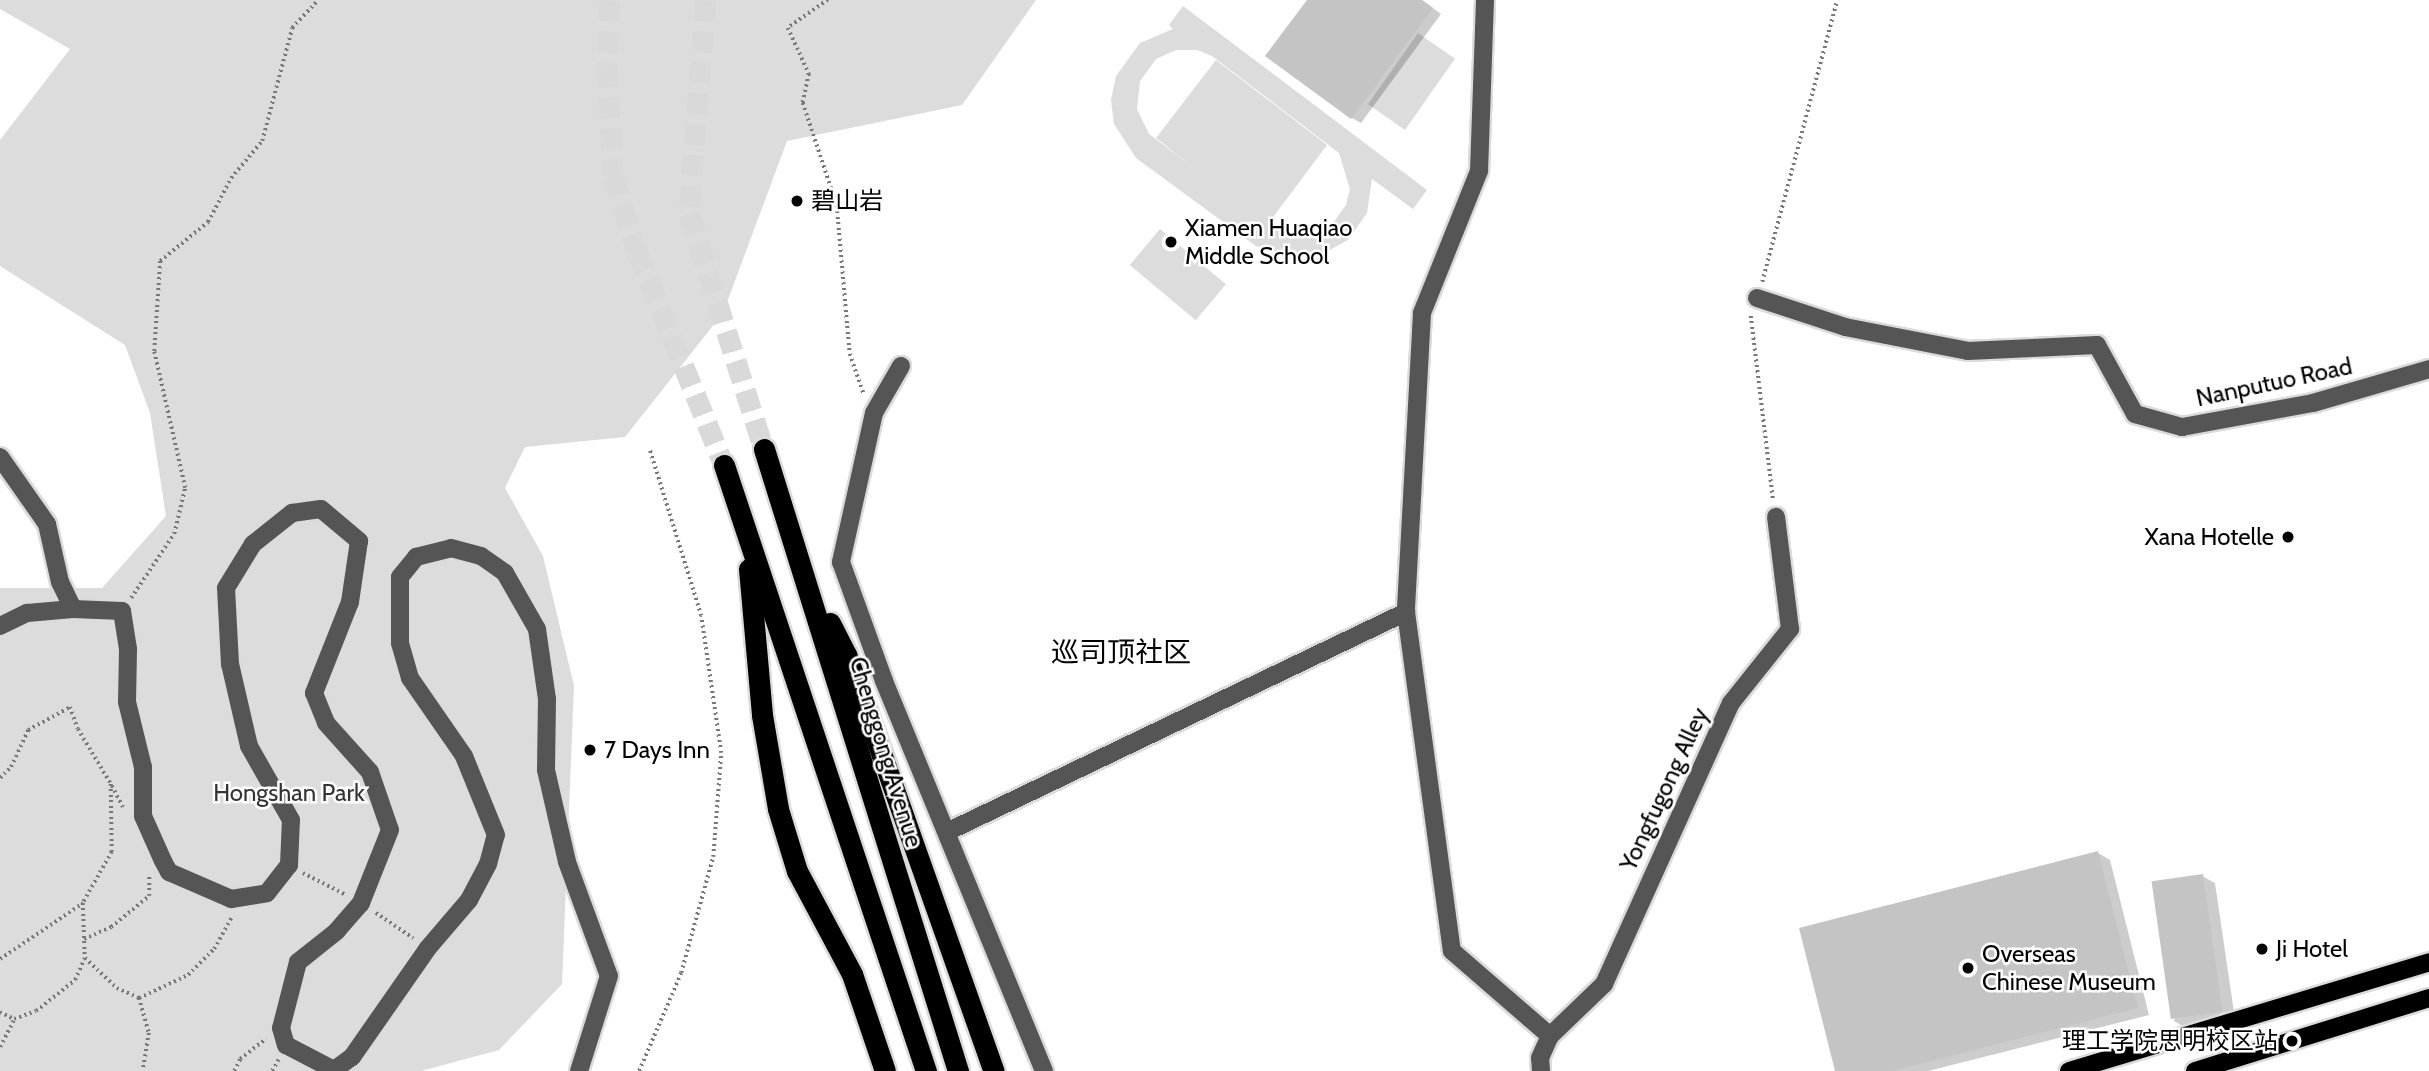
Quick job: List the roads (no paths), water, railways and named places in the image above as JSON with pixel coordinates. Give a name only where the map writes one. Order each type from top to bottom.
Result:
[{"type":"highway","name":"Chenggong Avenue","points":[[764,449],[808,581],[958,1071]]},
{"type":"highway","points":[[724,465],[749,549],[926,1071]]},
{"type":"highway","points":[[749,549],[762,715],[778,809],[797,871],[852,974],[885,1071]]},
{"type":"highway","points":[[808,581],[846,654],[994,1071]]},
{"type":"main road","points":[[2069,1071],[2429,962]]},
{"type":"main road","points":[[2195,1071],[2429,998]]},
{"type":"street","points":[[1485,0],[1479,171],[1422,313],[1406,612],[1452,951],[1550,1036],[1540,1058],[1541,1071]]},
{"type":"street","name":"Nanputuo Road","points":[[1757,298],[1845,327],[1968,351],[2097,345],[2135,414],[2182,427],[2313,403],[2429,369]]},
{"type":"street","points":[[901,366],[872,421],[841,562],[884,681],[949,831],[1044,1071]]},
{"type":"street","points":[[0,457],[47,524],[60,582],[73,609]]},
{"type":"street","points":[[0,626],[27,614],[73,609],[122,611],[128,650],[127,702],[143,767],[143,816],[169,872],[231,899],[267,893],[289,865],[290,820],[249,746],[230,664],[226,588],[253,544],[292,513],[321,509],[359,541],[350,602],[314,693],[326,723],[370,772],[390,830],[361,903],[298,962],[281,1028],[286,1045],[334,1070],[352,1057],[428,948],[468,900],[488,864],[496,835],[490,810],[464,756],[410,678],[400,643],[400,577],[416,557],[451,548],[481,556],[505,573],[537,629],[547,699],[546,770],[567,862],[609,976],[579,1071]]},
{"type":"street","name":"Yongfugong Alley","points":[[1550,1036],[1604,984],[1731,703],[1790,629],[1776,517]]},
{"type":"street","points":[[949,831],[1406,612]]},
{"type":"tunnel","points":[[610,0],[607,66],[613,175],[637,251],[724,465]]},
{"type":"tunnel","points":[[706,0],[689,213],[764,449]]},
{"type":"place","name":"碧山岩","points":[[797,201]]},
{"type":"place","name":"Xiamen Huaqiao Middle School","points":[[1171,242]]},
{"type":"place","name":"Xana Hotelle","points":[[2288,537]]},
{"type":"place","name":"7 Days Inn","points":[[590,750]]},
{"type":"place","name":"Ji Hotel","points":[[2262,949]]},
{"type":"place","name":"Overseas Chinese Museum","points":[[1968,968]]},
{"type":"place","name":"理工学院思明校区站","points":[[2292,1041]]},
{"type":"district","name":"巡司顶社区","points":[[1121,652]]},
{"type":"park label","name":"Hongshan Park","points":[[289,793]]}]
